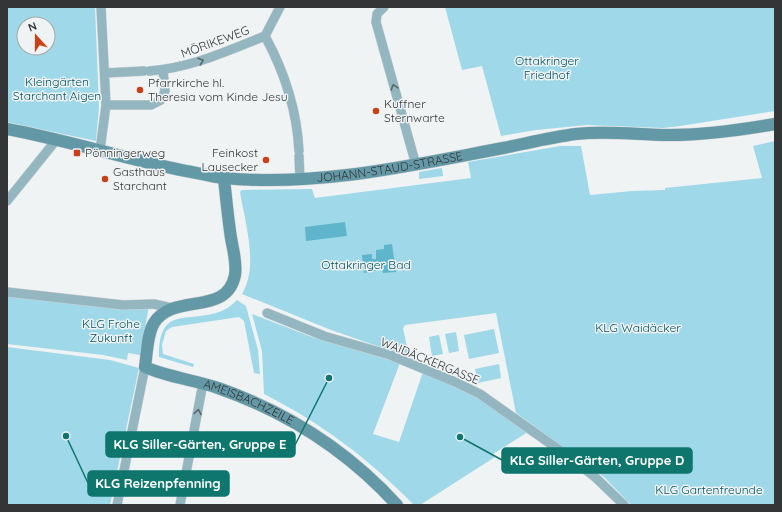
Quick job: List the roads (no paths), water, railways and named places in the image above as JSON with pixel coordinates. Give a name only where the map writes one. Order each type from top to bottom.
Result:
[{"type":"street","points":[[100,150],[106,105],[101,7]]},
{"type":"street","name":"MÖRIKEWEG","points":[[105,73],[164,70],[200,62],[265,36],[280,7]]},
{"type":"street","points":[[384,7],[377,14],[376,22],[416,165]]},
{"type":"street","points":[[265,36],[284,77],[292,104],[298,137],[300,179]]},
{"type":"street","points":[[106,105],[150,105],[161,100],[165,91],[164,70]]},
{"type":"street","name":"JOHANN-STAUD-STRASSE","points":[[7,129],[57,139],[153,164],[224,178],[300,179],[416,165],[574,134],[614,132],[669,135],[702,134],[775,124]]},
{"type":"street","points":[[7,201],[57,139]]},
{"type":"street","points":[[117,505],[152,326],[162,314],[172,308],[216,300],[225,293],[233,282],[235,264],[224,178]]},
{"type":"street","points":[[7,292],[123,305],[154,304],[172,308]]},
{"type":"street","name":"WAIDÄCKERGASSE","points":[[267,313],[324,336],[390,356],[453,381],[480,394],[572,459],[595,477],[624,505]]},
{"type":"street","name":"AMEISBACHZEILE","points":[[145,367],[155,372],[203,383],[263,405],[301,425],[354,463],[381,488],[396,505]]},
{"type":"street","points":[[180,505],[203,383]]},
{"type":"place","name":"Pfarrkirche hl. Theresia vom Kinde Jesu","points":[[140,90]]},
{"type":"place","name":"Kuffner Sternwarte","points":[[376,111]]},
{"type":"place","name":"Pönningerweg","points":[[77,153]]},
{"type":"place","name":"Feinkost Lausecker","points":[[266,160]]},
{"type":"place","name":"Gasthaus Starchant","points":[[105,179]]},
{"type":"place","name":"KLG Siller-Gärten, Gruppe E","points":[[329,378]]},
{"type":"place","name":"KLG Reizenpfenning","points":[[66,436]]},
{"type":"place","name":"KLG Siller-Gärten, Gruppe D","points":[[460,437]]},
{"type":"park label","name":"Ottakringer Friedhof","points":[[547,68]]},
{"type":"park label","name":"Kleingärten Starchant Aigen","points":[[57,89]]},
{"type":"park label","name":"Ottakringer Bad","points":[[366,265]]},
{"type":"park label","name":"KLG Waidäcker","points":[[638,328]]},
{"type":"park label","name":"KLG Frohe Zukunft","points":[[111,331]]},
{"type":"park label","name":"KLG Gartenfreunde","points":[[709,490]]}]
